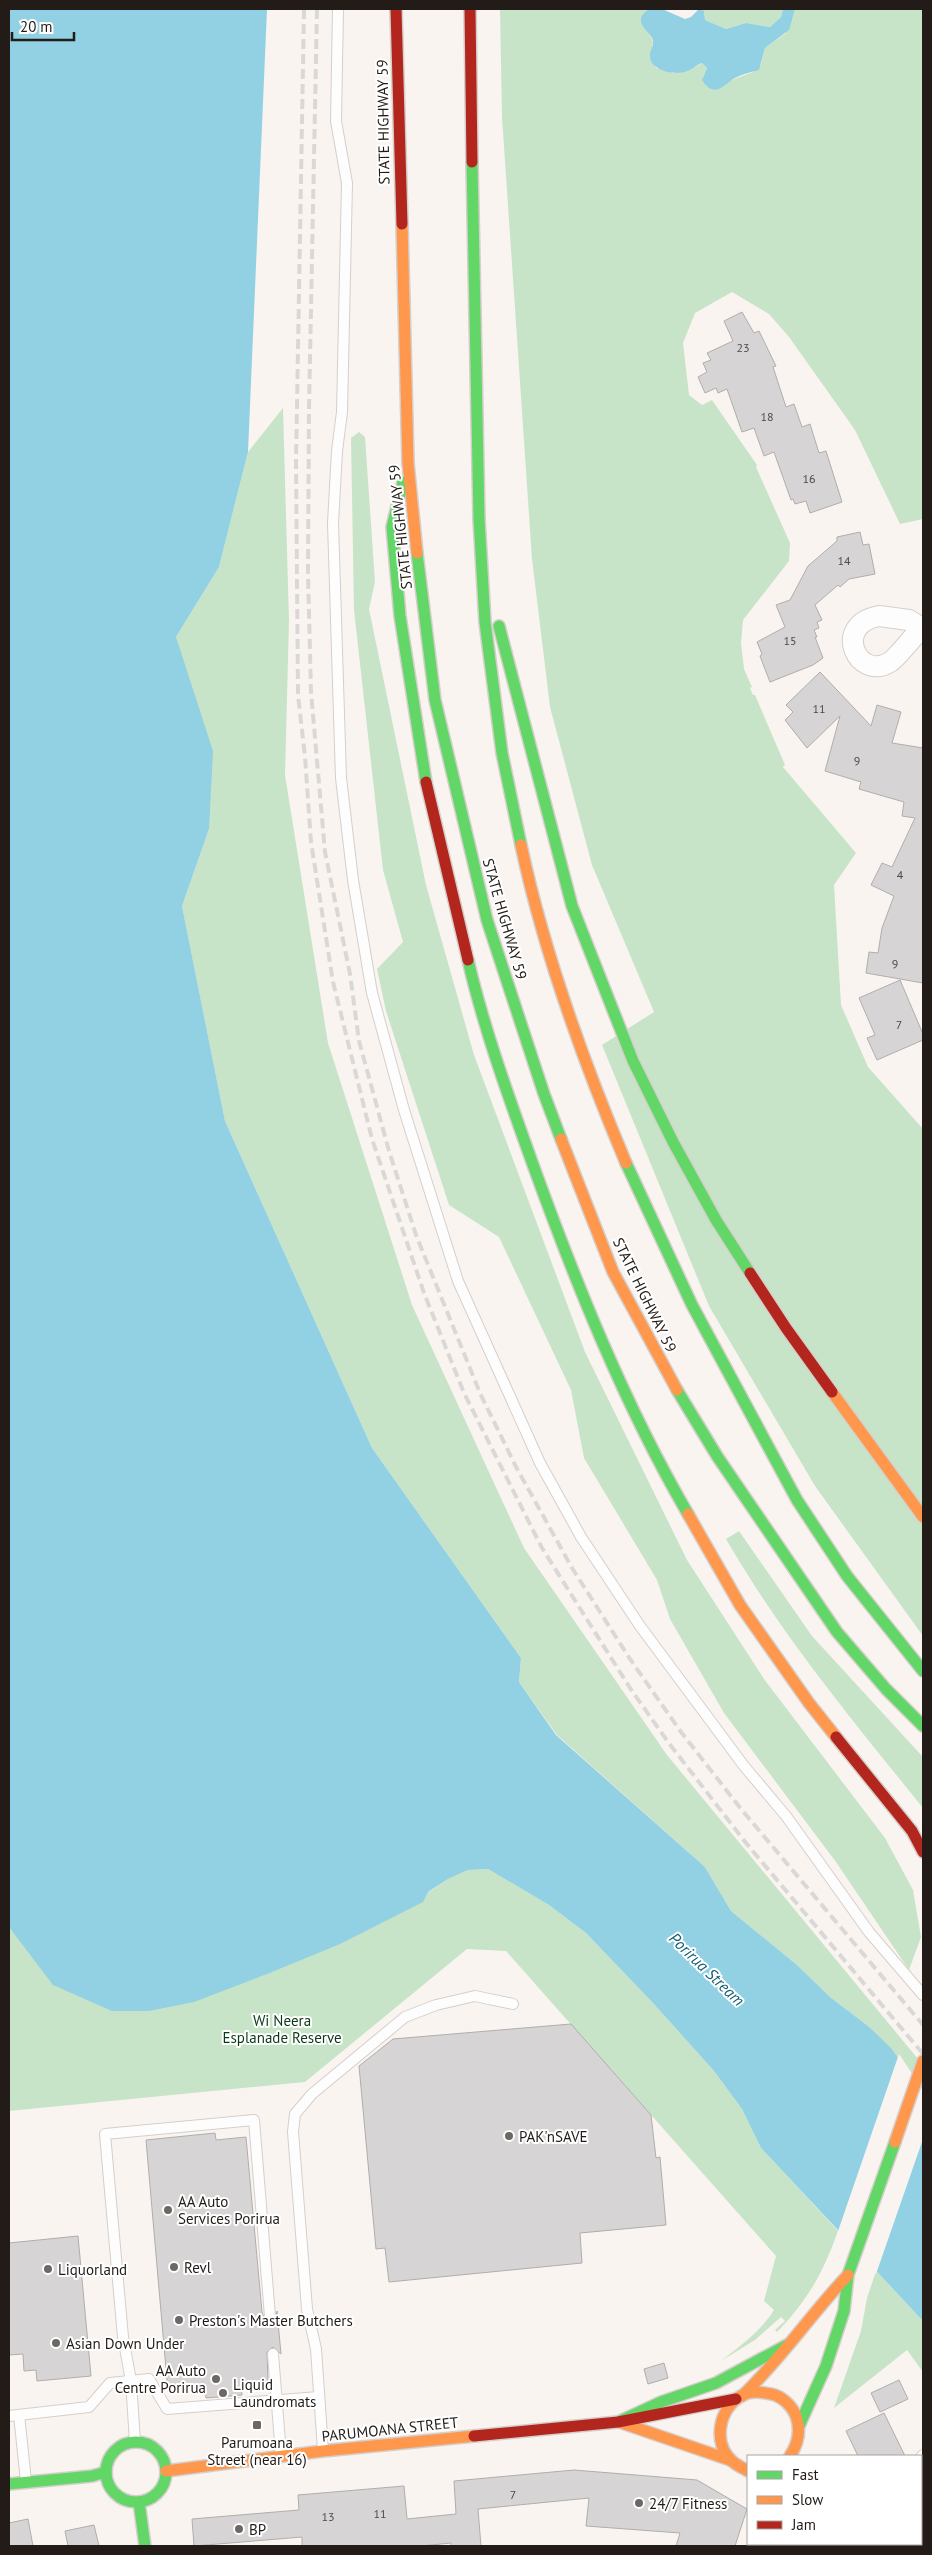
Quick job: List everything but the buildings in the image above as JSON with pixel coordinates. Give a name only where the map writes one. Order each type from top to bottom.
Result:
[{"type":"main road","name":"STATE HIGHWAY 59","points":[[396,9],[408,463],[420,582],[435,700],[487,920],[544,1094],[613,1272],[662,1365],[722,1464],[837,1632],[886,1689],[923,1726]]},
{"type":"main road","points":[[470,9],[480,555],[488,657],[506,776],[538,917],[584,1058],[648,1212],[700,1323],[806,1515],[839,1564],[923,1671]]},
{"type":"main road","points":[[408,463],[392,527],[400,616],[420,755],[472,978],[496,1061],[521,1136],[568,1260],[636,1413],[675,1492],[740,1605],[776,1658],[912,1831],[923,1852]]},
{"type":"main road","points":[[480,555],[572,906],[633,1061],[673,1142],[727,1236],[786,1328],[923,1516]]},
{"type":"main road","points":[[803,2455],[798,2440],[799,2426],[826,2366],[844,2311],[848,2275],[923,2061]]},
{"type":"main road","points":[[730,2460],[721,2446],[719,2428],[724,2412],[769,2370],[824,2300],[848,2275]]},
{"type":"main road","points":[[618,2422],[661,2402],[716,2383],[787,2345]]},
{"type":"main road","name":"PARUMOANA STREET","points":[[166,2471],[323,2451],[618,2422],[764,2392],[778,2396],[789,2406],[799,2426]]},
{"type":"main road","name":"PARUMOANA STREET","points":[[618,2422],[730,2460],[747,2470]]},
{"type":"main road","points":[[790,2455],[798,2440]]},
{"type":"main road","points":[[135,2442],[147,2444],[156,2450],[163,2460],[166,2471],[158,2491],[149,2498],[139,2502],[128,2501],[114,2492],[108,2483],[106,2472],[108,2461],[115,2451],[124,2444],[135,2442]]},
{"type":"main road","points":[[9,2484],[92,2476],[106,2472]]},
{"type":"main road","points":[[139,2502],[145,2546]]},
{"type":"lane","points":[[338,9],[336,122],[347,182],[342,412],[337,451],[333,523],[341,778],[353,880],[372,993],[404,1110],[458,1282],[540,1463],[580,1538],[640,1626],[744,1766],[786,1816],[869,1932],[923,1995]]},
{"type":"lane","points":[[323,2451],[316,2349],[307,2310],[293,2132],[295,2114],[329,2079],[405,2017],[436,2005],[475,1996],[513,2004]]},
{"type":"lane","points":[[135,2442],[131,2380],[122,2337],[105,2134],[254,2120],[270,2316]]},
{"type":"lane","points":[[273,2354],[281,2456]]},
{"type":"lane","points":[[26,2482],[14,2416],[89,2407],[110,2382],[150,2379],[167,2409],[319,2397]]},
{"type":"green space","points":[[500,9],[649,9],[646,11],[649,33],[653,42],[650,56],[656,68],[674,73],[687,72],[702,63],[707,68],[703,77],[729,81],[753,72],[761,64],[765,48],[786,33],[795,9],[923,9],[923,519],[900,524],[855,430],[789,337],[769,314],[732,292],[695,313],[683,343],[689,395],[702,405],[712,400],[757,465],[756,467],[790,543],[789,561],[743,620],[741,643],[744,669],[752,687],[750,688],[753,695],[755,695],[785,765],[783,767],[856,853],[834,885],[841,1005],[868,1067],[923,1129],[923,1636],[815,1486],[709,1306],[602,1045],[654,1012],[592,865],[550,707],[532,559],[502,117]]},
{"type":"green space","points":[[699,9],[783,9],[781,17],[770,27],[746,23],[726,29],[705,20],[704,11]]},
{"type":"green space","points":[[283,408],[289,621],[285,775],[328,1043],[412,1305],[524,1548],[667,1755],[923,2065],[923,2094],[868,2026],[830,1997],[797,1965],[731,1911],[705,1867],[557,1735],[519,1682],[521,1658],[372,1448],[225,1121],[182,906],[209,829],[176,637],[219,567],[248,452]]},
{"type":"green space","points":[[359,432],[365,437],[375,582],[369,609],[426,885],[474,1055],[585,1352],[687,1560],[764,1679],[885,1838],[913,1890],[921,1937],[909,1970],[836,1862],[724,1713],[670,1619],[657,1580],[584,1458],[571,1390],[499,1237],[449,1205],[386,1011],[377,969],[403,942],[383,870],[354,610],[351,438]]},
{"type":"green space","name":"Wi Neera Esplanade Reserve","points":[[9,1469],[429,1892],[448,1879],[468,1870],[488,1869],[549,1905],[586,1933],[653,2003],[714,2071],[742,2109],[761,2148],[838,2231],[814,2285],[798,2309],[777,2332],[775,2330],[785,2321],[781,2317],[755,2340],[721,2361],[756,2332],[774,2310],[764,2301],[776,2256],[506,1951],[467,1949],[305,2082],[9,2111]]},
{"type":"green space","points":[[739,1531],[812,1636],[923,1757],[923,1808],[819,1677],[771,1610],[726,1539]]},
{"type":"green space","points":[[876,2271],[923,2321],[923,2372],[907,2350],[834,2408],[861,2331],[867,2298]]},
{"type":"water","name":"Porirua Stream","points":[[9,9],[267,9],[248,452],[219,567],[176,637],[213,751],[209,829],[182,906],[225,1121],[372,1448],[521,1658],[519,1682],[556,1735],[705,1867],[731,1911],[797,1965],[830,1997],[868,2026],[891,2048],[923,2094],[923,2321],[761,2148],[742,2109],[714,2071],[653,2003],[586,1933],[549,1905],[488,1869],[468,1870],[448,1879],[428,1892],[423,1902],[340,1944],[194,2002],[149,2011],[112,2011],[53,1985],[9,1927]]},
{"type":"water","points":[[649,9],[662,9],[685,19],[691,17],[699,9],[704,11],[705,20],[726,29],[746,23],[770,27],[781,17],[783,9],[795,9],[789,30],[765,48],[759,70],[738,77],[715,90],[707,86],[702,80],[707,68],[702,63],[681,73],[664,71],[654,65],[650,54],[653,45],[652,37],[641,23],[643,14]]},
{"type":"pier","points":[[899,2054],[923,2090],[923,2139],[876,2274],[837,2234]]},
{"type":"railway","points":[[304,9],[296,462],[298,695],[305,757],[311,842],[333,982],[372,1139],[424,1293],[464,1393],[542,1548],[630,1688],[668,1742],[746,1843],[923,2054]]},
{"type":"railway","points":[[317,9],[309,408],[308,573],[311,692],[325,852],[350,974],[359,1041],[389,1151],[416,1235],[480,1393],[515,1465],[572,1568],[630,1659],[681,1732],[741,1809],[923,2025]]},
{"type":"traffic: fast","points":[[472,162],[479,519],[485,622],[502,753],[521,845]]},
{"type":"traffic: fast","points":[[403,482],[392,527],[400,616],[426,782]]},
{"type":"traffic: fast","points":[[417,553],[435,700],[487,920],[544,1094],[561,1139]]},
{"type":"traffic: fast","points":[[499,626],[572,906],[633,1061],[673,1142],[716,1220],[750,1273]]},
{"type":"traffic: fast","points":[[468,960],[497,1062],[583,1297],[622,1386],[688,1514]]},
{"type":"traffic: fast","points":[[626,1163],[692,1305],[797,1500],[847,1576],[923,1671]]},
{"type":"traffic: fast","points":[[677,1390],[717,1456],[837,1632],[886,1689],[923,1726]]},
{"type":"traffic: fast","points":[[799,2426],[826,2366],[844,2311],[848,2275],[895,2142]]},
{"type":"traffic: fast","points":[[618,2422],[661,2402],[716,2383],[787,2345]]},
{"type":"traffic: fast","points":[[136,2442],[153,2447],[161,2455],[166,2472],[161,2489],[153,2497],[136,2502],[119,2497],[111,2489],[106,2472],[111,2455],[119,2447],[136,2442]]},
{"type":"traffic: fast","points":[[9,2484],[92,2476],[106,2472]]},
{"type":"traffic: fast","points":[[139,2502],[145,2546]]},
{"type":"traffic: slow","points":[[402,224],[408,463],[417,553]]},
{"type":"traffic: slow","points":[[521,845],[541,926],[566,1006],[626,1163]]},
{"type":"traffic: slow","points":[[561,1139],[613,1272],[677,1390]]},
{"type":"traffic: slow","points":[[832,1392],[923,1517]]},
{"type":"traffic: slow","points":[[688,1514],[740,1605],[809,1703],[836,1737]]},
{"type":"traffic: slow","points":[[895,2142],[923,2061]]},
{"type":"traffic: slow","points":[[742,2396],[770,2367],[848,2275]]},
{"type":"traffic: slow","points":[[747,2470],[726,2454],[720,2436],[723,2417],[733,2402],[745,2394],[756,2392],[775,2395],[783,2399],[792,2409],[798,2421],[798,2432],[797,2442],[791,2455]]},
{"type":"traffic: slow","points":[[619,2422],[730,2460]]},
{"type":"traffic: slow","points":[[166,2471],[323,2451],[474,2436]]},
{"type":"traffic: jam","points":[[396,9],[402,224]]},
{"type":"traffic: jam","points":[[470,9],[472,162]]},
{"type":"traffic: jam","points":[[426,782],[468,960]]},
{"type":"traffic: jam","points":[[750,1273],[786,1328],[832,1392]]},
{"type":"traffic: jam","points":[[836,1737],[912,1831],[923,1852]]},
{"type":"traffic: jam","points":[[474,2436],[618,2422],[736,2399]]},
{"type":"place","name":"PAK'nSAVE","points":[[509,2136]]},
{"type":"place","name":"AA Auto Services Porirua","points":[[168,2210]]},
{"type":"place","name":"Revl","points":[[174,2267]]},
{"type":"place","name":"Liquorland","points":[[48,2269]]},
{"type":"place","name":"Preston's Master Butchers","points":[[179,2320]]},
{"type":"place","name":"Asian Down Under","points":[[56,2343]]},
{"type":"place","name":"AA Auto Centre Porirua","points":[[216,2379]]},
{"type":"place","name":"Liquid Laundromats","points":[[223,2393]]},
{"type":"place","name":"Parumoana Street (near 16)","points":[[257,2425]]},
{"type":"place","name":"24/7 Fitness","points":[[639,2503]]},
{"type":"place","name":"BP","points":[[239,2529]]}]
